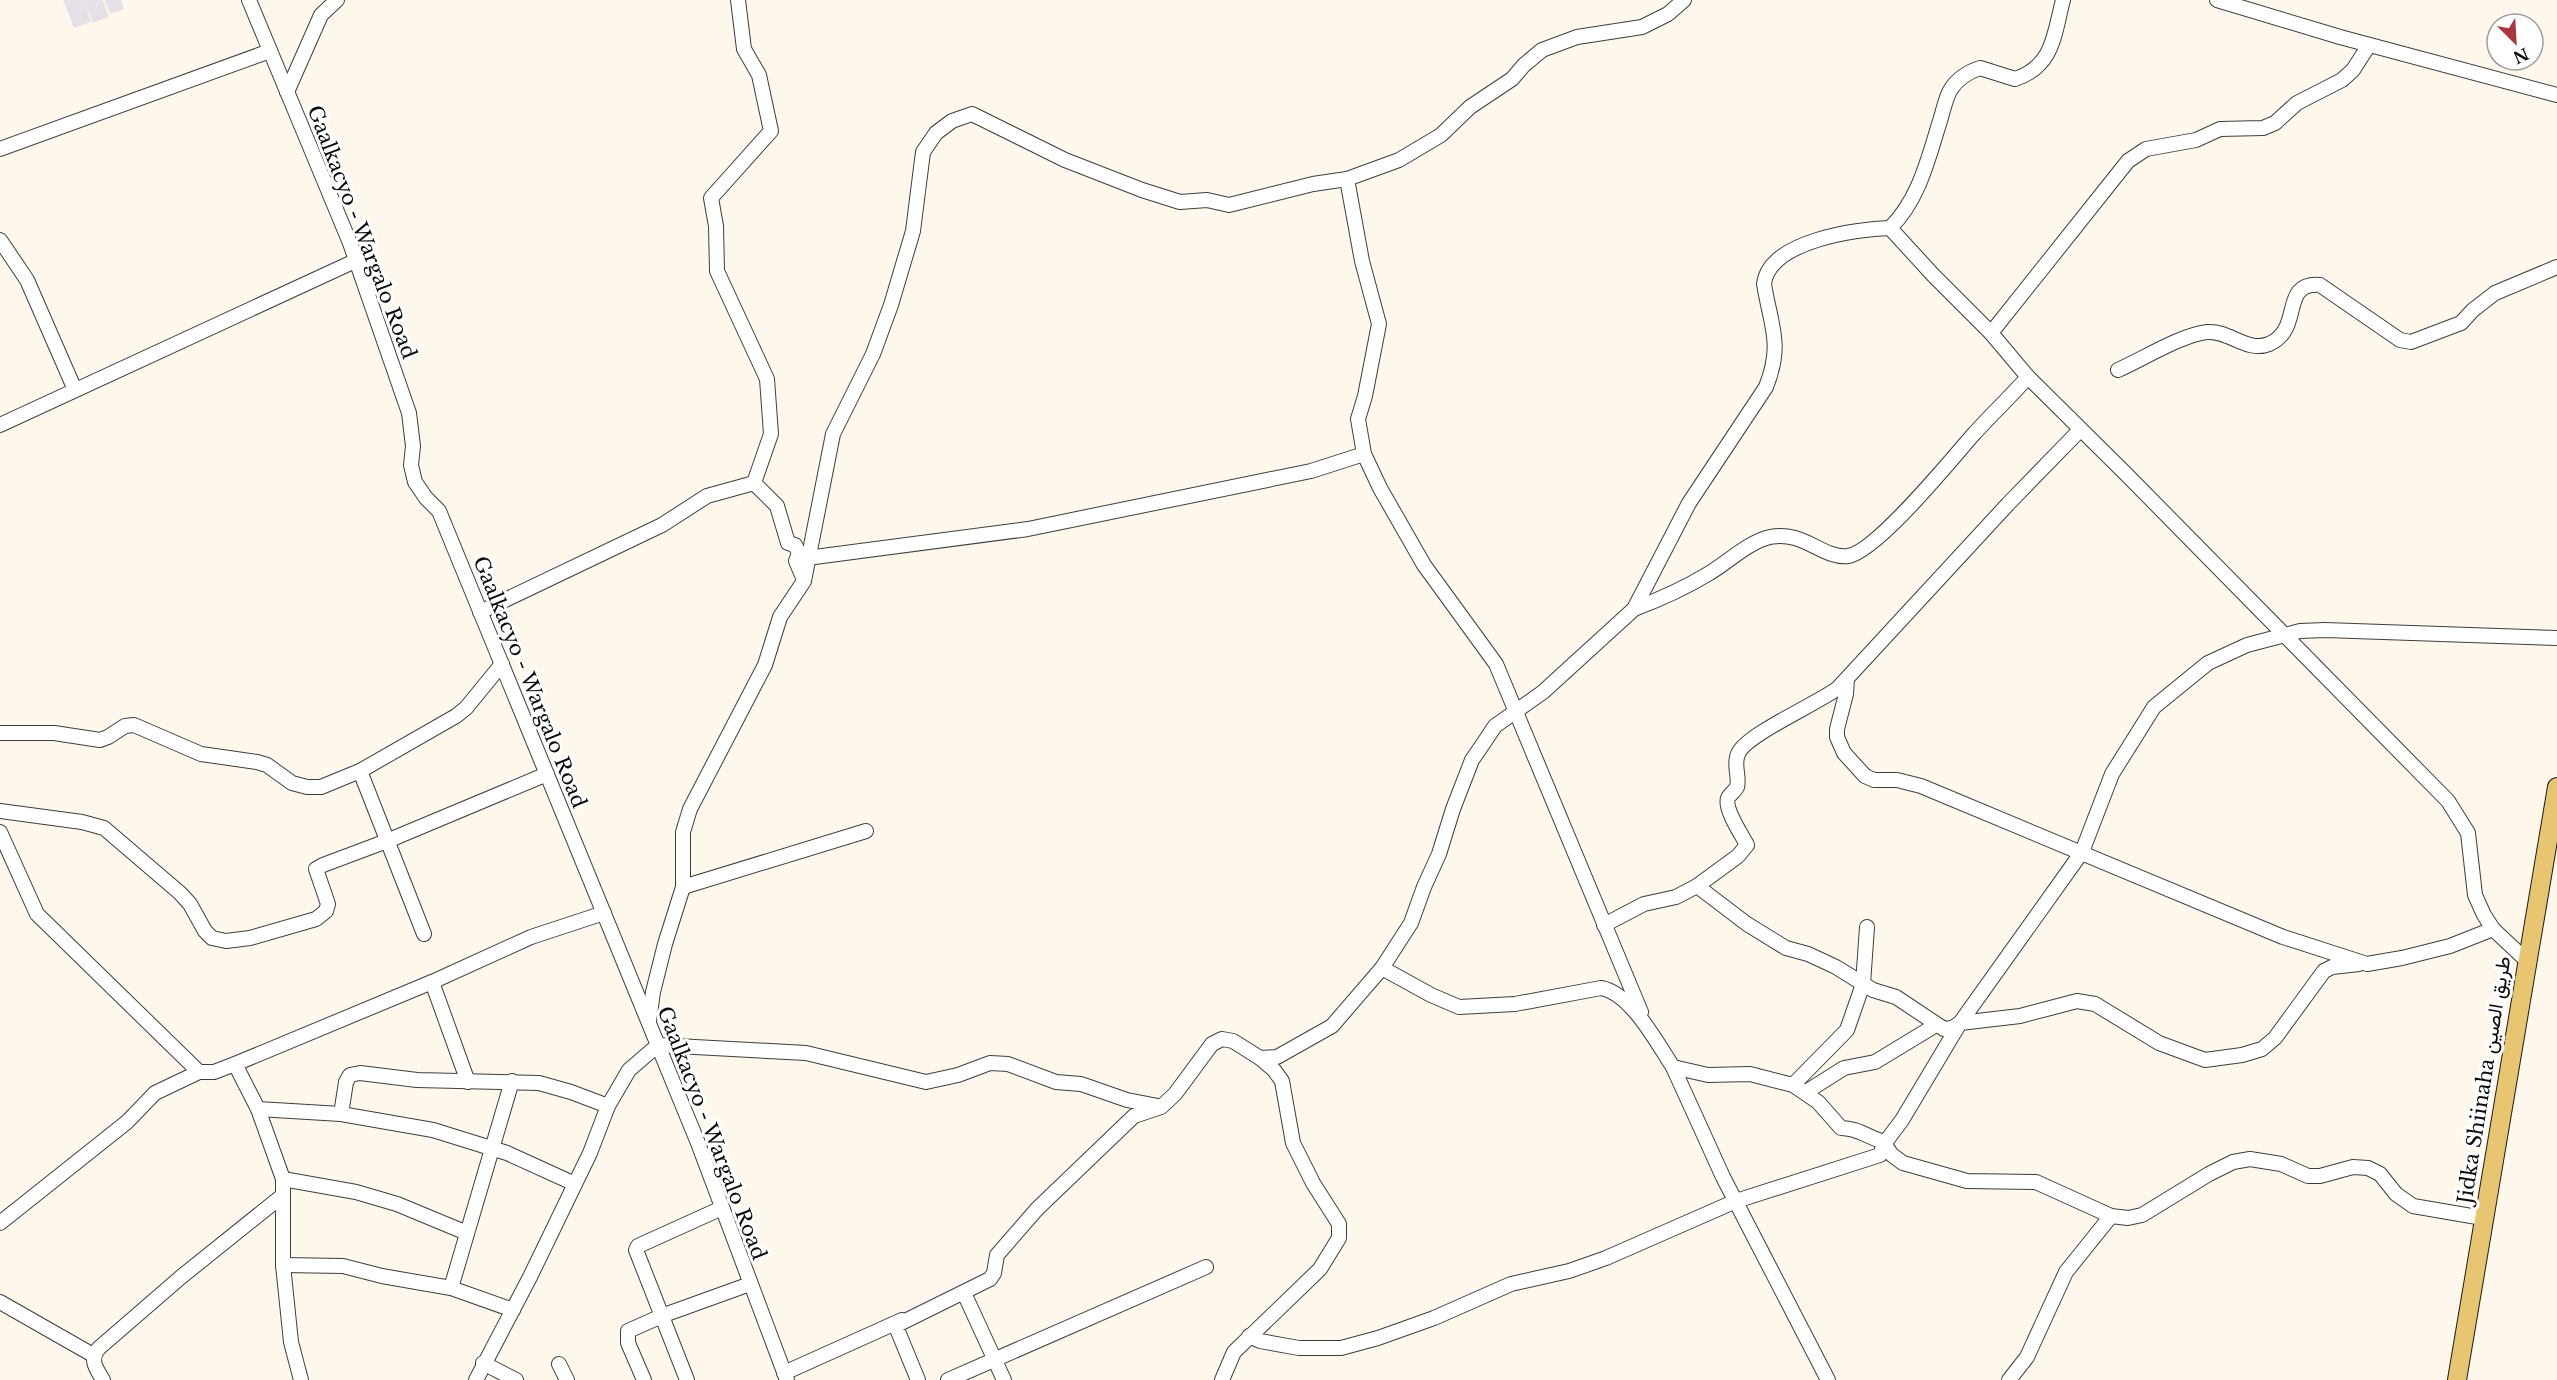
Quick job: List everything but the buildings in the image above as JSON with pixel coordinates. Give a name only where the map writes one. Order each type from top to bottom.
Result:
[{"type":"main road","name":"Jidka Shiinaha طريق الصين","points":[[2457,1380],[2526,960],[2557,787]]},
{"type":"street","name":"Gaalkacyo - Wargalo Road","points":[[249,0],[355,261],[409,414],[413,446],[411,465],[415,482],[439,511],[698,1143],[786,1377]]},
{"type":"street","points":[[287,92],[321,15],[337,0]]},
{"type":"street","points":[[738,0],[744,49],[759,75],[771,131],[711,198],[716,226],[717,271],[767,379],[771,434],[754,483]]},
{"type":"street","points":[[649,1021],[663,954],[683,887],[683,832],[690,809],[765,665],[780,617],[804,581],[833,434],[873,354],[891,305],[913,231],[923,152],[936,133],[952,121],[972,114],[1065,160],[1142,190],[1180,202],[1208,200],[1229,205],[1313,184],[1347,179],[1399,160],[1441,135],[1470,107],[1512,79],[1542,50],[1577,37],[1642,27],[1668,14],[1684,0]]},
{"type":"street","points":[[1260,1058],[1277,1056],[1332,1026],[1382,968],[1411,923],[1439,854],[1472,760],[1495,726],[1543,692],[1634,609],[1689,503],[1742,426],[1766,387],[1774,368],[1775,333],[1764,284],[1764,277],[1772,266],[1800,248],[1830,236],[1855,230],[1890,228],[1903,215],[1911,200],[1928,160],[1950,90],[1961,77],[1980,68],[2015,79],[2043,63],[2049,52],[2063,0]]},
{"type":"street","points":[[2217,0],[2369,45],[2557,95]]},
{"type":"street","points":[[1991,333],[2128,161],[2146,149],[2196,140],[2220,129],[2263,128],[2275,123],[2297,103],[2342,80],[2353,70],[2369,45]]},
{"type":"street","points":[[0,149],[270,51]]},
{"type":"street","points":[[1347,179],[1362,261],[1379,324],[1365,396],[1358,419],[1364,454],[1380,488],[1424,565],[1496,664],[1647,1028]]},
{"type":"street","points":[[1890,228],[2080,430],[2448,801],[2468,833],[2475,895],[2493,929],[2526,960]]},
{"type":"street","points":[[0,240],[27,280],[75,390]]},
{"type":"street","points":[[0,425],[355,261]]},
{"type":"street","points":[[2118,370],[2189,337],[2207,332],[2223,332],[2252,346],[2263,347],[2280,339],[2286,331],[2294,302],[2300,290],[2308,284],[2320,285],[2400,340],[2411,342],[2461,323],[2473,310],[2495,293],[2557,267]]},
{"type":"street","points":[[1634,609],[1706,576],[1750,547],[1770,537],[1793,537],[1810,542],[1828,554],[1848,556],[1864,549],[1903,513],[2028,376]]},
{"type":"street","points":[[1604,925],[1644,904],[1676,897],[1697,886],[1738,856],[1747,845],[1728,808],[1728,799],[1737,787],[1736,760],[1740,749],[1777,723],[1824,699],[1847,679],[2008,504],[2080,430]]},
{"type":"street","points":[[807,558],[1028,529],[1311,471],[1364,454]]},
{"type":"street","points":[[754,483],[777,506],[788,543],[795,545],[799,553],[796,561],[804,581]]},
{"type":"street","points":[[480,612],[662,525],[707,496],[754,483]]},
{"type":"street","points":[[1249,1336],[1260,1341],[1299,1348],[1341,1348],[1378,1338],[1434,1318],[1510,1284],[1569,1271],[1606,1258],[1736,1201],[1880,1155],[1884,1144],[1902,1120],[1960,1023],[2082,852],[2112,774],[2154,707],[2208,663],[2247,645],[2300,631],[2557,638]]},
{"type":"street","points":[[0,733],[54,733],[100,740],[125,726],[134,725],[201,754],[267,765],[292,783],[307,787],[321,787],[360,771],[456,716],[466,708],[502,664]]},
{"type":"street","points":[[1847,679],[1837,737],[1844,753],[1865,776],[1874,780],[1897,780],[1921,786],[2283,937],[2367,964]]},
{"type":"street","points":[[360,771],[424,934]]},
{"type":"street","points":[[0,811],[82,822],[104,828],[190,904],[205,931],[212,938],[226,941],[250,938],[316,919],[326,911],[328,904],[316,869],[547,774]]},
{"type":"street","points":[[683,887],[866,831]]},
{"type":"street","points":[[0,832],[37,914],[199,1072]]},
{"type":"street","points":[[1697,886],[1747,924],[1786,948],[1809,954],[1879,992],[1896,997],[1944,1029],[1952,1028],[1960,1023],[2001,1020],[2077,1001],[2086,1001],[2103,1007],[2115,1017],[2159,1043],[2205,1060],[2242,1055],[2262,1049],[2276,1038],[2324,971],[2343,965],[2367,964],[2402,958],[2450,946],[2493,929]]},
{"type":"street","points":[[0,1223],[127,1122],[155,1093],[199,1072],[214,1072],[235,1064],[531,938],[604,913]]},
{"type":"street","points":[[1799,1089],[1847,1030],[1863,984],[1867,927]]},
{"type":"street","points":[[1382,968],[1459,1007],[1515,1004],[1601,988],[1610,989],[1622,997],[1647,1028],[1673,1067],[1770,1271],[1828,1380]]},
{"type":"street","points":[[432,982],[468,1082]]},
{"type":"street","points":[[1799,1089],[1844,1068],[1875,1062],[1936,1025]]},
{"type":"street","points":[[786,1377],[990,1279],[994,1273],[995,1259],[1001,1249],[1037,1209],[1093,1158],[1115,1132],[1134,1116],[1161,1107],[1175,1094],[1212,1044],[1222,1039],[1233,1041],[1260,1058],[1274,1070],[1282,1081],[1293,1143],[1313,1183],[1339,1224],[1339,1238],[1320,1269],[1294,1297],[1234,1352],[1222,1380]]},
{"type":"street","points":[[476,1380],[590,1153],[608,1106],[629,1070],[658,1045],[806,1053],[926,1082],[958,1076],[990,1062],[1008,1064],[1056,1082],[1081,1084],[1127,1100],[1161,1107]]},
{"type":"street","points":[[235,1064],[258,1108],[283,1179],[283,1265],[291,1342],[301,1380]]},
{"type":"street","points":[[1673,1067],[1708,1075],[1750,1074],[1799,1089],[1818,1102],[1842,1128],[1854,1128],[1873,1139],[1882,1141],[1902,1163],[1967,1181],[2036,1182],[2111,1216],[2128,1218],[2142,1215],[2217,1170],[2233,1162],[2250,1159],[2281,1164],[2308,1176],[2320,1176],[2353,1167],[2368,1168],[2380,1174],[2396,1194],[2413,1206],[2483,1218]]},
{"type":"street","points":[[341,1114],[346,1082],[350,1075],[360,1073],[417,1080],[539,1083],[608,1106]]},
{"type":"street","points":[[451,1288],[512,1081]]},
{"type":"street","points":[[258,1108],[341,1114],[433,1130],[507,1153],[575,1184]]},
{"type":"street","points":[[283,1179],[376,1198],[467,1233]]},
{"type":"street","points":[[103,1380],[93,1363],[93,1355],[121,1327],[180,1277],[282,1196]]},
{"type":"street","points":[[687,1380],[664,1316],[636,1250],[638,1246],[722,1208]]},
{"type":"street","points":[[2009,1380],[2028,1357],[2066,1272],[2111,1216]]},
{"type":"street","points":[[283,1265],[343,1266],[382,1276],[451,1288],[513,1310]]},
{"type":"street","points":[[948,1380],[1206,1267]]},
{"type":"street","points":[[644,1380],[628,1343],[628,1331],[750,1284]]},
{"type":"street","points":[[964,1293],[1004,1380]]},
{"type":"street","points":[[0,1302],[93,1355]]},
{"type":"street","points":[[904,1319],[898,1324],[897,1329],[918,1380]]},
{"type":"street","points":[[483,1363],[516,1380]]},
{"type":"street","points":[[559,1364],[567,1380]]},
{"type":"shaded area","points":[[63,0],[103,0],[109,17],[93,23],[85,3],[91,22],[74,28]]},
{"type":"shaded area","points":[[105,0],[121,0],[124,9],[110,14]]}]
